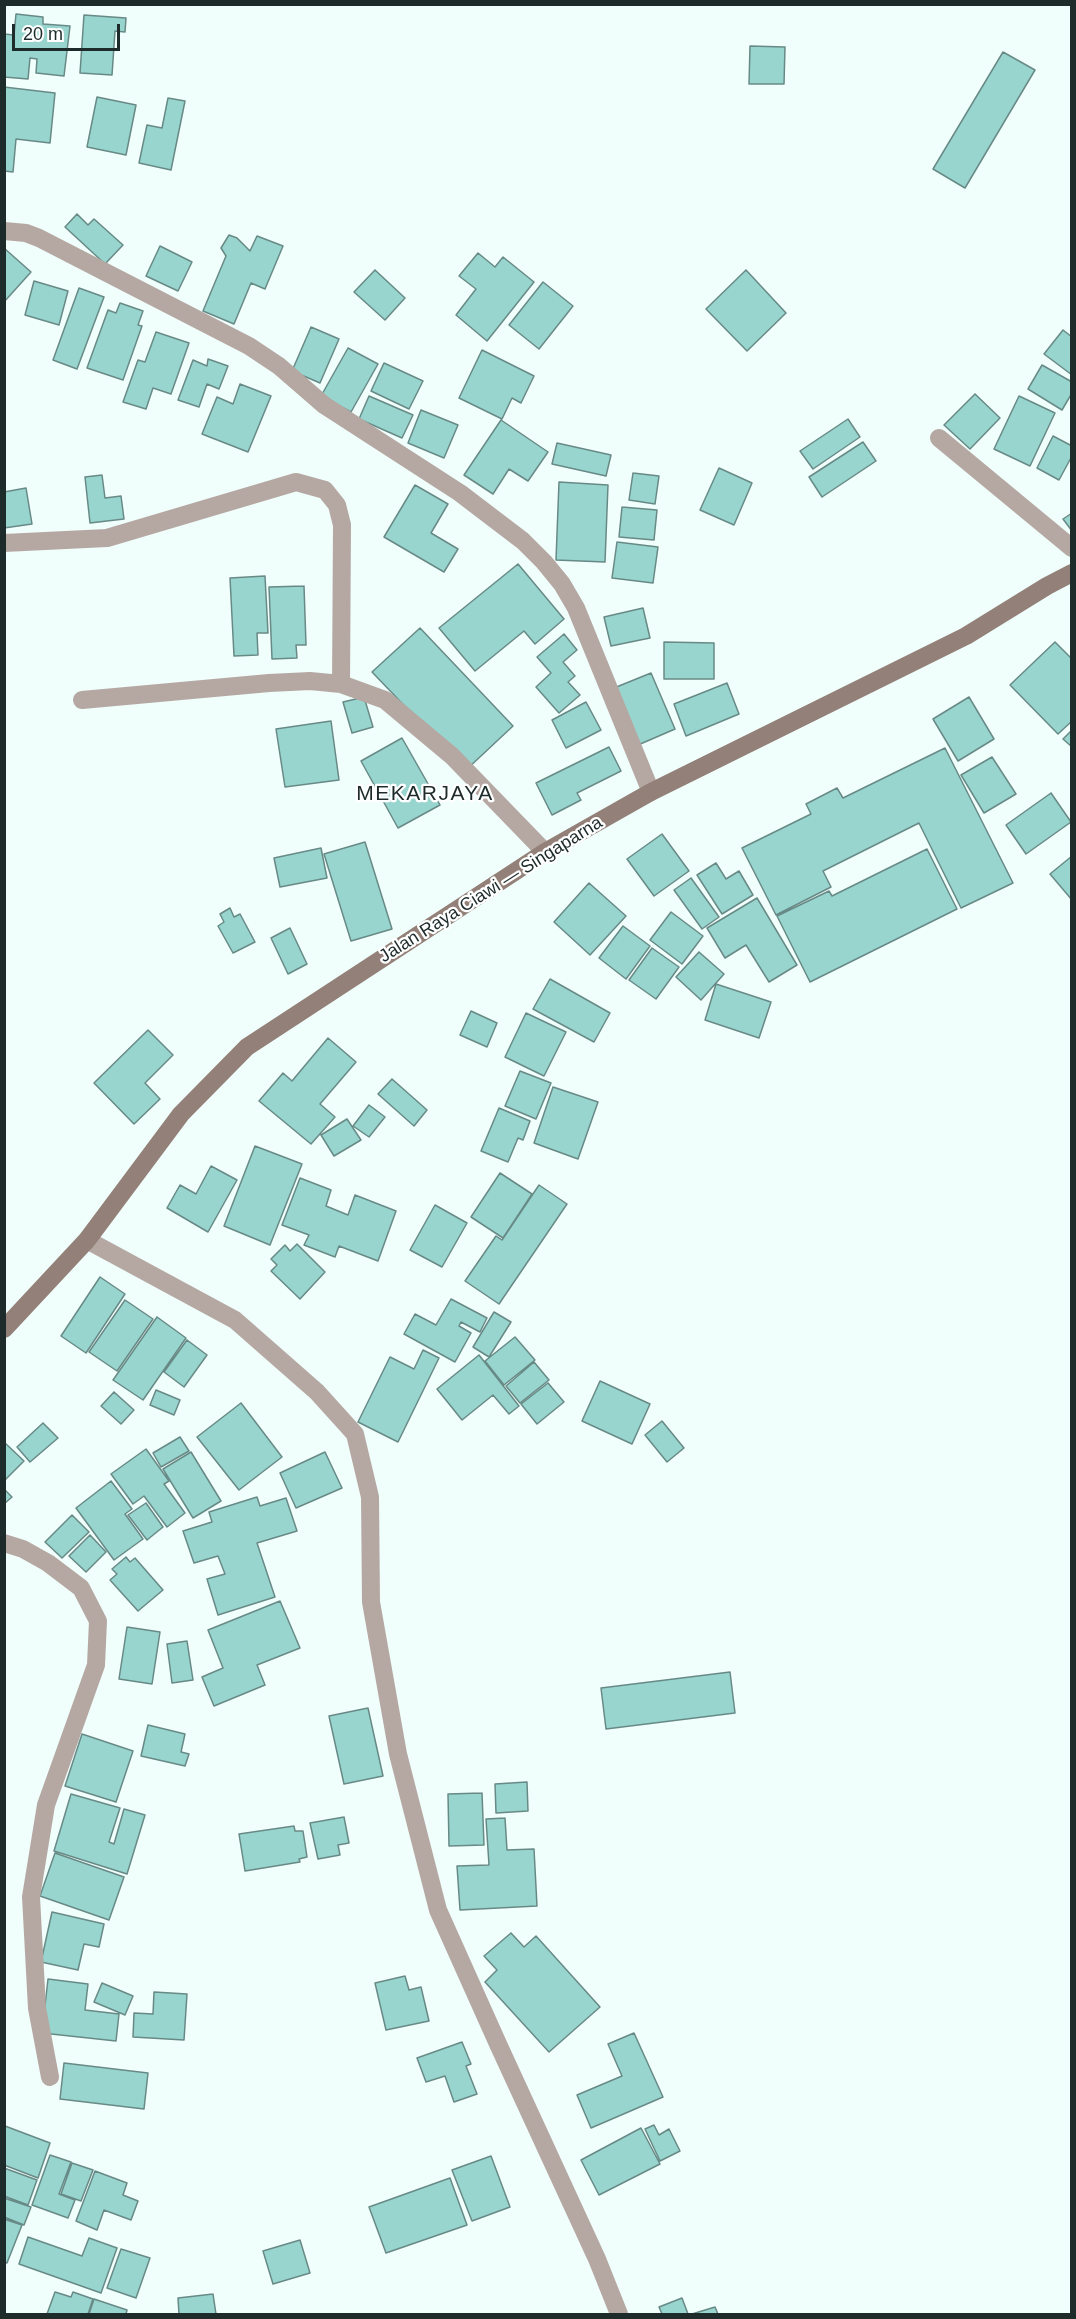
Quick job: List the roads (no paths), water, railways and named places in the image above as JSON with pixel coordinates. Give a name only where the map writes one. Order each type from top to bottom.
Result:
[{"type":"main road","name":"Jalan Raya Ciawi — Singaparna","points":[[4,1329],[87,1240],[181,1114],[247,1047],[545,852],[651,792],[966,636],[1071,573]]},
{"type":"street","points":[[4,231],[26,233],[39,238],[249,346],[279,366],[324,405],[460,493],[523,541],[562,584],[576,608],[651,792]]},
{"type":"street","points":[[939,438],[1071,548]]},
{"type":"street","points":[[4,543],[107,538],[296,482],[325,490],[337,505],[342,525],[341,684]]},
{"type":"street","points":[[82,700],[269,683],[310,681],[341,684],[385,700],[452,756],[545,852]]},
{"type":"street","points":[[87,1240],[235,1320],[317,1392],[355,1434],[370,1497],[371,1602],[398,1754],[438,1910],[597,2259],[619,2314]]},
{"type":"street","points":[[4,1543],[23,1549],[48,1563],[81,1588],[98,1621],[96,1665],[46,1805],[31,1897],[37,2008],[50,2077]]},
{"type":"district","name":"MEKARJAYA","points":[[425,794]]}]
